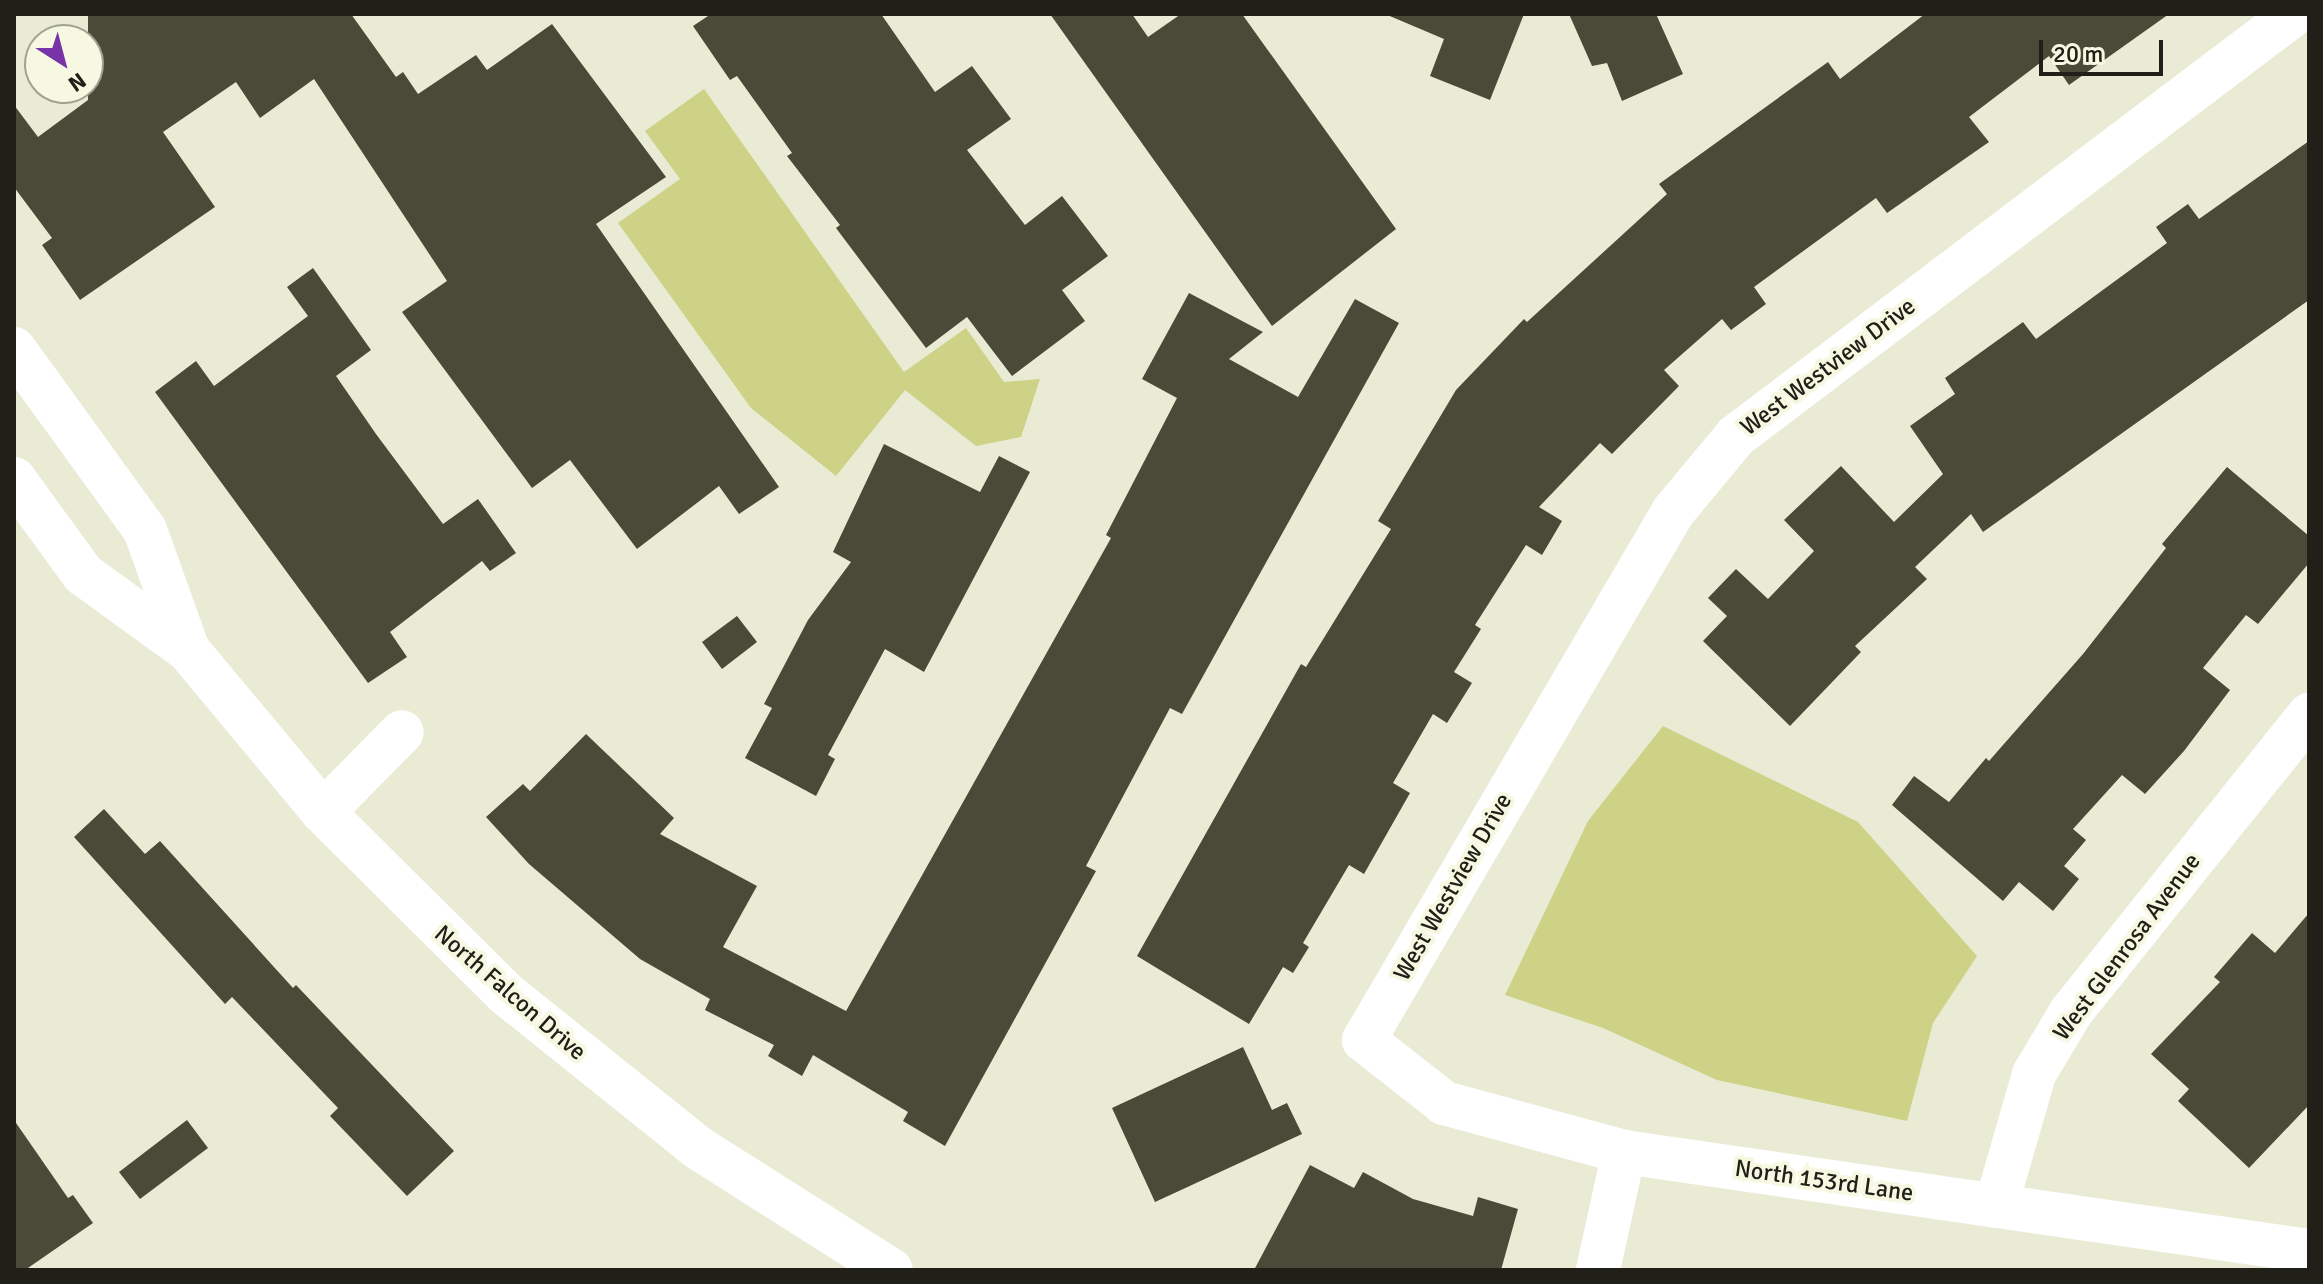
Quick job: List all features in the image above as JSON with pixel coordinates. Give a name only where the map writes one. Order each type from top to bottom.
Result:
[{"type":"street","name":"West Westview Drive","points":[[1364,1040],[1673,512],[1736,436],[2294,14]]},
{"type":"street","name":"North Falcon Drive","points":[[14,349],[145,530],[188,650]]},
{"type":"street","name":"North Falcon Drive","points":[[14,479],[83,574],[188,650],[323,812],[505,993],[610,1080],[801,1218],[891,1270]]},
{"type":"street","name":"West Glenrosa Avenue","points":[[1996,1206],[2034,1074],[2071,1012],[2309,715]]},
{"type":"street","points":[[323,812],[402,732]]},
{"type":"street","name":"North 153rd Lane","points":[[1364,1040],[1444,1103],[1624,1152],[2309,1251]]},
{"type":"street","points":[[1598,1270],[1624,1152]]},
{"type":"green space","points":[[704,89],[904,372],[966,328],[1004,382],[1040,379],[1021,437],[976,446],[905,390],[836,476],[751,408],[618,223],[680,179],[645,131]]},
{"type":"green space","points":[[1663,726],[1858,822],[1977,956],[1933,1023],[1907,1121],[1717,1080],[1603,1028],[1505,995],[1588,821]]},
{"type":"building","points":[[88,14],[351,14],[396,77],[403,72],[418,94],[476,55],[487,70],[552,24],[666,177],[596,224],[779,487],[739,514],[719,486],[637,549],[570,460],[532,488],[402,312],[447,281],[314,79],[260,118],[236,82],[163,132],[215,207],[80,300],[42,245],[52,238],[14,187],[14,105],[38,137],[83,104],[104,104],[104,24],[88,24]]},
{"type":"building","points":[[711,14],[881,14],[935,92],[972,66],[1011,119],[967,150],[1025,225],[1062,196],[1108,256],[1062,290],[1085,321],[1012,376],[967,317],[926,348],[836,228],[840,225],[787,156],[792,153],[737,76],[730,80],[693,26]]},
{"type":"building","points":[[1050,14],[1132,14],[1148,37],[1181,14],[1242,14],[1396,229],[1272,326]]},
{"type":"building","points":[[1385,14],[1524,14],[1490,100],[1430,76],[1444,39]]},
{"type":"building","points":[[1569,14],[1656,14],[1683,74],[1622,101],[1607,63],[1592,66]]},
{"type":"building","points":[[1925,14],[2169,14],[2069,85],[2049,56],[1969,117],[1989,142],[1887,213],[1876,198],[1754,287],[1766,304],[1731,330],[1722,319],[1664,370],[1679,386],[1612,454],[1600,443],[1539,507],[1562,521],[1542,555],[1526,545],[1475,625],[1481,629],[1454,672],[1472,683],[1447,723],[1433,714],[1393,783],[1410,793],[1364,874],[1349,865],[1303,943],[1309,947],[1293,973],[1283,967],[1249,1024],[1137,956],[1301,664],[1306,667],[1391,529],[1378,521],[1456,390],[1524,319],[1527,322],[1667,194],[1659,184],[1828,62],[1840,79]]},
{"type":"building","points":[[2309,141],[2309,300],[1983,532],[1971,514],[1915,567],[1927,579],[1855,646],[1861,652],[1790,726],[1703,641],[1727,616],[1708,598],[1736,569],[1768,599],[1814,551],[1784,520],[1841,466],[1894,522],[1943,474],[1910,426],[1955,394],[1945,378],[2023,322],[2036,339],[2167,243],[2156,227],[2188,204],[2199,219]]},
{"type":"building","points":[[313,268],[371,350],[336,376],[376,434],[443,524],[478,499],[516,553],[490,571],[482,561],[390,632],[407,657],[368,683],[155,392],[196,361],[214,386],[308,316],[287,287]]},
{"type":"building","points":[[1189,293],[1263,332],[1229,359],[1298,397],[1355,299],[1399,323],[1182,714],[1170,708],[1086,866],[1096,871],[945,1146],[903,1121],[908,1112],[813,1055],[802,1076],[768,1056],[774,1045],[705,1010],[710,999],[640,959],[529,864],[486,817],[523,784],[530,791],[586,734],[674,818],[660,834],[757,886],[723,947],[846,1011],[1111,538],[1106,535],[1177,398],[1142,379]]},
{"type":"building","points":[[884,444],[980,492],[999,456],[1030,472],[924,672],[885,649],[828,755],[835,759],[816,796],[745,758],[772,708],[764,704],[808,620],[851,562],[833,552]]},
{"type":"building","points":[[2227,467],[2309,536],[2309,563],[2258,624],[2246,615],[2203,668],[2230,690],[2184,751],[2145,794],[2122,775],[2073,829],[2086,840],[2064,866],[2079,879],[2053,911],[2019,882],[2003,901],[1892,805],[1914,776],[1949,802],[2083,654],[2166,548],[2162,544]]},
{"type":"building","points":[[737,616],[757,642],[722,669],[702,642]]},
{"type":"building","points":[[104,809],[145,854],[160,841],[293,988],[296,985],[454,1151],[407,1196],[330,1116],[338,1108],[232,997],[225,1004],[74,837]]},
{"type":"building","points":[[2309,913],[2309,1105],[2249,1168],[2178,1101],[2189,1089],[2151,1054],[2220,982],[2214,977],[2252,933],[2275,953]]},
{"type":"building","points":[[1243,1047],[1272,1110],[1287,1103],[1302,1134],[1155,1202],[1112,1108]]},
{"type":"building","points":[[14,1120],[68,1198],[73,1195],[93,1223],[25,1270],[14,1270]]},
{"type":"building","points":[[187,1120],[208,1148],[140,1199],[119,1172]]},
{"type":"building","points":[[1310,1165],[1354,1188],[1363,1172],[1413,1199],[1473,1216],[1478,1197],[1518,1209],[1501,1270],[1254,1270]]}]
